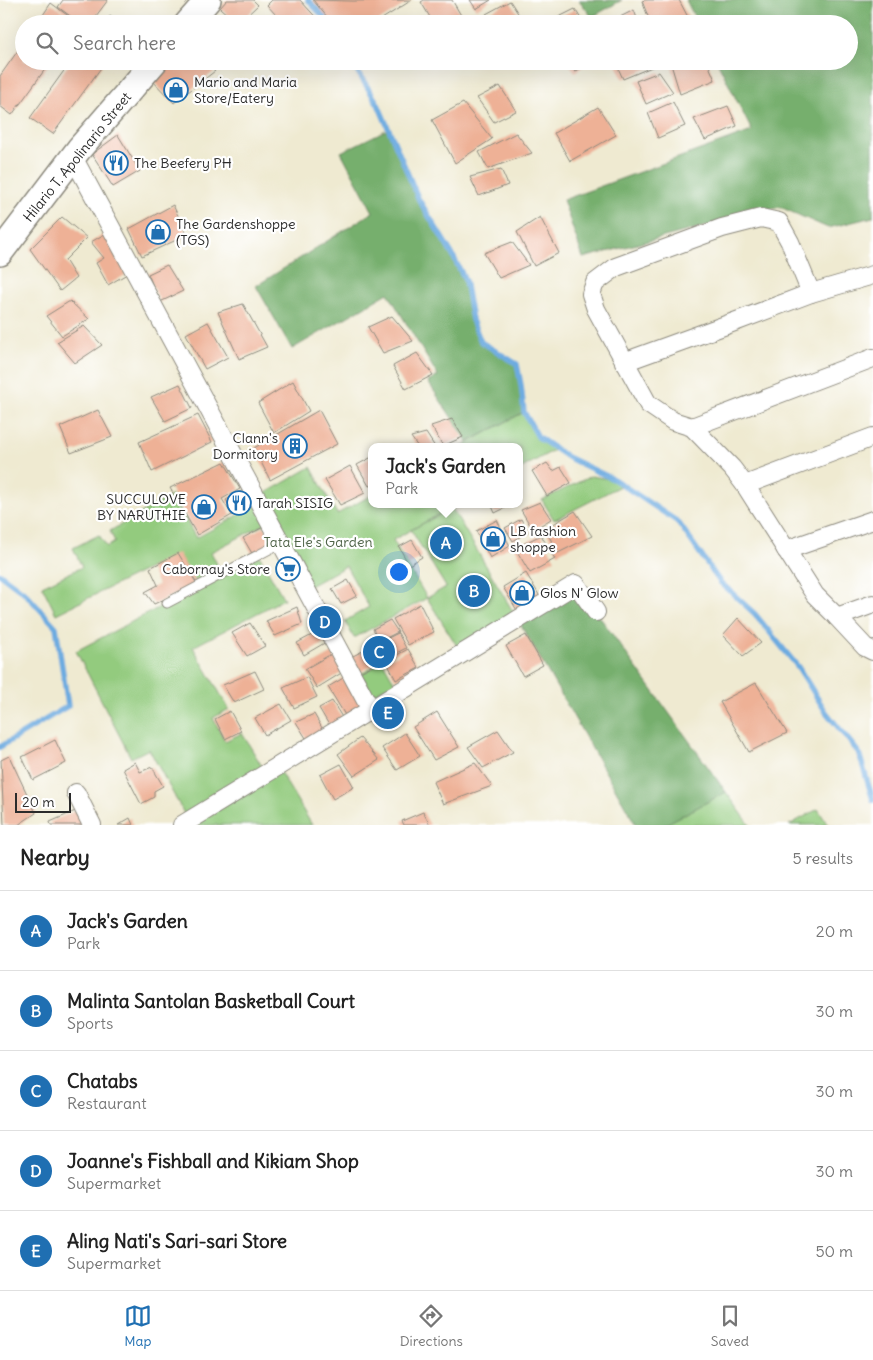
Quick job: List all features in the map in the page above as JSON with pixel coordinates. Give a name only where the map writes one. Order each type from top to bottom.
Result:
[{"type":"street","points":[[195,15],[208,0]]},
{"type":"street","name":"Hilario T. Apolinario Street","points":[[0,253],[73,158],[147,70]]},
{"type":"street","points":[[73,158],[371,710]]},
{"type":"street","points":[[811,293],[790,242],[779,222],[761,218],[722,228],[616,267],[595,283],[591,294],[596,309],[648,404],[674,421],[692,427],[732,468],[745,485],[815,595],[865,647],[873,651]]},
{"type":"street","points":[[624,362],[811,293],[873,275]]},
{"type":"street","points":[[692,427],[873,358]]},
{"type":"street","points":[[745,485],[873,437]]},
{"type":"street","points":[[786,550],[873,520]]},
{"type":"street","points":[[182,825],[576,584],[596,612]]},
{"type":"street","points":[[837,617],[873,604]]},
{"type":"street","points":[[76,793],[92,825]]},
{"type":"lane","points":[[167,603],[281,543]]},
{"type":"green space","points":[[579,0],[622,0],[596,15],[590,15]]},
{"type":"green space","points":[[686,0],[873,0],[873,217],[828,228],[780,207],[583,258],[563,200],[752,131],[722,70],[858,70],[858,15],[694,15]]},
{"type":"green space","points":[[388,129],[419,199],[452,254],[465,280],[472,320],[481,342],[517,364],[524,412],[468,442],[428,382],[438,376],[388,293],[292,349],[256,286],[373,212],[341,152]]},
{"type":"green space","points":[[524,412],[538,437],[556,449],[523,467],[523,443],[467,443]]},
{"type":"green space","name":"Tata Ele's Garden","points":[[311,467],[337,514],[368,497],[368,508],[450,508],[393,540],[427,598],[354,638],[345,621],[369,607],[346,566],[306,588],[269,522],[211,552],[221,572],[197,584],[178,554],[56,614],[42,586],[82,567],[73,548],[99,535],[107,547],[115,542],[110,531],[172,495],[196,538],[259,504],[257,498]]},
{"type":"green space","points":[[591,476],[615,480],[622,485],[554,520],[542,500]]},
{"type":"green space","points":[[452,508],[518,620],[462,654],[427,598],[446,587],[411,530]]},
{"type":"green space","points":[[259,555],[284,599],[193,647],[229,709],[213,718],[225,741],[242,733],[266,773],[277,767],[312,825],[182,825],[188,821],[149,749],[131,758],[76,651]]},
{"type":"green space","points":[[576,584],[726,792],[664,825],[636,825],[518,620]]},
{"type":"green space","points":[[383,662],[399,690],[377,702],[361,674]]},
{"type":"green space","points":[[726,792],[750,825],[664,825]]},
{"type":"green space","points":[[818,809],[828,825],[789,825]]},
{"type":"building","points":[[63,0],[108,0],[97,15],[69,15],[58,7]]},
{"type":"building","points":[[227,0],[253,0],[258,5],[247,15],[228,15],[220,8]]},
{"type":"building","points":[[272,0],[300,0],[314,15],[276,15],[267,5]]},
{"type":"building","points":[[313,0],[412,0],[388,15],[326,15]]},
{"type":"building","points":[[424,0],[452,0],[461,15],[429,15],[421,2]]},
{"type":"building","points":[[470,0],[491,0],[476,9]]},
{"type":"building","points":[[679,0],[687,15],[647,15],[642,1]]},
{"type":"building","points":[[510,1],[519,15],[487,15]]},
{"type":"building","points":[[51,3],[67,15],[43,15]]},
{"type":"building","points":[[575,9],[579,15],[563,15]]},
{"type":"building","points":[[634,10],[636,15],[624,15]]},
{"type":"building","points":[[15,55],[15,70],[44,70],[12,115],[0,106],[0,76]]},
{"type":"building","points":[[65,70],[99,70],[53,134],[30,118]]},
{"type":"building","name":"Mario and Maria Store/Eatery","points":[[153,70],[215,71],[174,103],[148,76]]},
{"type":"building","points":[[619,70],[645,70],[623,79]]},
{"type":"building","points":[[673,70],[711,70],[715,80],[680,94]]},
{"type":"building","points":[[659,72],[673,92],[646,104],[636,81]]},
{"type":"building","points":[[500,86],[516,111],[494,122],[477,98]]},
{"type":"building","points":[[673,102],[685,126],[658,138],[648,113]]},
{"type":"building","points":[[463,103],[492,139],[455,163],[432,120]]},
{"type":"building","points":[[728,106],[737,126],[705,140],[694,119]]},
{"type":"building","points":[[598,107],[616,135],[570,161],[554,133]]},
{"type":"building","points":[[516,133],[532,153],[488,169],[479,152]]},
{"type":"building","name":"The Beefery PH","points":[[118,135],[140,171],[113,187],[92,154]]},
{"type":"building","points":[[501,169],[508,185],[479,196],[470,177]]},
{"type":"building","name":"The Gardenshoppe (TGS)","points":[[173,205],[187,235],[142,256],[129,229]]},
{"type":"building","points":[[62,217],[87,238],[65,260],[76,278],[60,291],[30,249]]},
{"type":"building","points":[[540,217],[559,253],[534,266],[517,232]]},
{"type":"building","points":[[108,232],[127,274],[108,285],[96,263],[104,258],[91,242]]},
{"type":"building","points":[[512,242],[529,265],[499,278],[484,253]]},
{"type":"building","points":[[167,265],[183,291],[160,302],[148,274]]},
{"type":"building","points":[[70,301],[89,319],[62,336],[46,316]]},
{"type":"building","points":[[243,304],[267,347],[239,359],[218,312]]},
{"type":"building","points":[[392,316],[413,341],[383,353],[368,327]]},
{"type":"building","points":[[208,322],[228,357],[205,369],[186,334]]},
{"type":"building","points":[[84,326],[102,345],[75,363],[57,342]]},
{"type":"building","points":[[417,353],[433,375],[406,389],[393,366]]},
{"type":"building","points":[[293,381],[309,411],[274,433],[258,403]]},
{"type":"building","points":[[180,384],[192,408],[165,421],[151,397]]},
{"type":"building","points":[[98,410],[112,437],[71,453],[60,427]]},
{"type":"building","name":"Clann's Dormitory","points":[[319,410],[337,444],[270,480],[254,448]]},
{"type":"building","points":[[198,415],[212,442],[152,472],[139,442]]},
{"type":"building","points":[[452,419],[463,437],[450,443],[441,443],[431,426]]},
{"type":"building","points":[[426,433],[432,443],[415,443],[411,437]]},
{"type":"building","points":[[368,459],[368,484],[357,465]]},
{"type":"building","name":"SUCCULOVE BY NARUTHIE","points":[[224,462],[240,489],[222,499],[232,515],[197,535],[170,488]]},
{"type":"building","points":[[547,463],[553,471],[561,467],[571,483],[547,496],[532,471]]},
{"type":"building","points":[[350,466],[365,493],[340,505],[325,480]]},
{"type":"building","name":"Tarah SISIG","points":[[243,490],[252,505],[235,514],[226,500]]},
{"type":"building","points":[[540,502],[551,519],[533,530],[521,510]]},
{"type":"building","points":[[493,508],[505,508],[495,513]]},
{"type":"building","points":[[575,511],[592,536],[558,553],[545,529]]},
{"type":"building","points":[[521,519],[528,532],[513,541],[505,528]]},
{"type":"building","name":"LB fashion shoppe","points":[[497,520],[510,546],[490,558],[476,531]]},
{"type":"building","points":[[265,526],[274,543],[253,555],[243,538]]},
{"type":"building","points":[[541,535],[555,559],[530,573],[515,548]]},
{"type":"building","points":[[412,540],[422,557],[409,565],[399,547]]},
{"type":"building","points":[[178,553],[197,584],[154,604],[145,592],[158,585],[150,568]]},
{"type":"building","name":"Glos N' Glow","points":[[526,573],[542,600],[518,612],[503,587]]},
{"type":"building","points":[[348,580],[357,596],[341,604],[332,589]]},
{"type":"building","points":[[420,604],[434,632],[408,645],[393,619]]},
{"type":"building","points":[[297,607],[302,624],[275,636],[266,621]]},
{"type":"building","points":[[738,618],[761,643],[743,656],[723,635]]},
{"type":"building","points":[[390,620],[398,632],[380,641],[373,629]]},
{"type":"building","points":[[250,623],[265,646],[247,656],[232,633]]},
{"type":"building","points":[[327,627],[333,638],[304,655],[297,643]]},
{"type":"building","points":[[398,633],[406,648],[360,672],[351,657]]},
{"type":"building","points":[[526,635],[543,665],[523,676],[506,646]]},
{"type":"building","points":[[408,649],[419,668],[396,680],[386,661]]},
{"type":"building","points":[[333,653],[343,672],[317,688],[305,669]]},
{"type":"building","points":[[255,671],[264,689],[234,703],[223,685]]},
{"type":"building","points":[[307,677],[317,697],[294,708],[283,688]]},
{"type":"building","points":[[345,677],[366,708],[348,720],[328,687]]},
{"type":"building","points":[[756,683],[787,733],[749,752],[720,702]]},
{"type":"building","points":[[332,701],[345,722],[332,730],[319,708]]},
{"type":"building","points":[[281,704],[291,720],[265,735],[255,718]]},
{"type":"building","points":[[230,711],[241,731],[225,739],[215,719]]},
{"type":"building","points":[[437,712],[459,747],[434,760],[413,727]]},
{"type":"building","points":[[314,714],[326,735],[309,743],[296,722]]},
{"type":"building","points":[[498,730],[513,752],[483,768],[468,747]]},
{"type":"building","points":[[405,733],[420,756],[397,770],[382,748]]},
{"type":"building","points":[[360,738],[379,760],[354,776],[338,754]]},
{"type":"building","points":[[55,740],[66,763],[33,780],[22,757]]},
{"type":"building","points":[[9,756],[36,813],[18,825],[4,825],[1,760]]},
{"type":"building","points":[[135,762],[140,772],[152,767],[163,786],[154,791],[154,797],[141,804],[123,769]]},
{"type":"building","points":[[475,763],[492,786],[443,804],[433,782]]},
{"type":"building","points":[[341,764],[354,787],[333,799],[320,775]]},
{"type":"building","points":[[80,809],[87,825],[51,825],[50,822]]},
{"type":"building","points":[[423,812],[430,825],[404,825],[402,821]]},
{"type":"building","points":[[130,818],[133,825],[118,825]]},
{"type":"waterway","points":[[308,0],[322,15]]},
{"type":"waterway","points":[[357,70],[378,104],[419,200],[452,254],[465,280],[472,320],[481,342],[517,364],[524,412],[538,437],[567,457],[615,480],[678,522],[720,582],[755,614],[798,667],[826,712],[859,753],[873,800]]},
{"type":"waterway","points":[[0,574],[25,593],[56,627],[68,706],[0,747]]},
{"type":"place","name":"Mario and Maria Store/Eatery","points":[[176,90]]},
{"type":"place","name":"The Beefery PH","points":[[116,163]]},
{"type":"place","name":"The Gardenshoppe (TGS)","points":[[158,232]]},
{"type":"place","name":"Clann's Dormitory","points":[[295,446]]},
{"type":"place","name":"Tarah SISIG","points":[[239,503]]},
{"type":"place","name":"SUCCULOVE BY NARUTHIE","points":[[204,507]]},
{"type":"place","name":"LB fashion shoppe","points":[[493,539]]},
{"type":"place","name":"Jack's Garden","points":[[446,543]]},
{"type":"place","name":"Cabornay's Store","points":[[288,569]]},
{"type":"place","name":"Malinta Santolan Basketball Court","points":[[474,591]]},
{"type":"place","name":"Glos N' Glow","points":[[522,593]]},
{"type":"place","name":"Joanne's Fishball and Kikiam Shop","points":[[325,622]]},
{"type":"place","name":"Chatabs","points":[[379,652]]},
{"type":"place","name":"Aling Nati's Sari-sari Store","points":[[388,713]]}]
